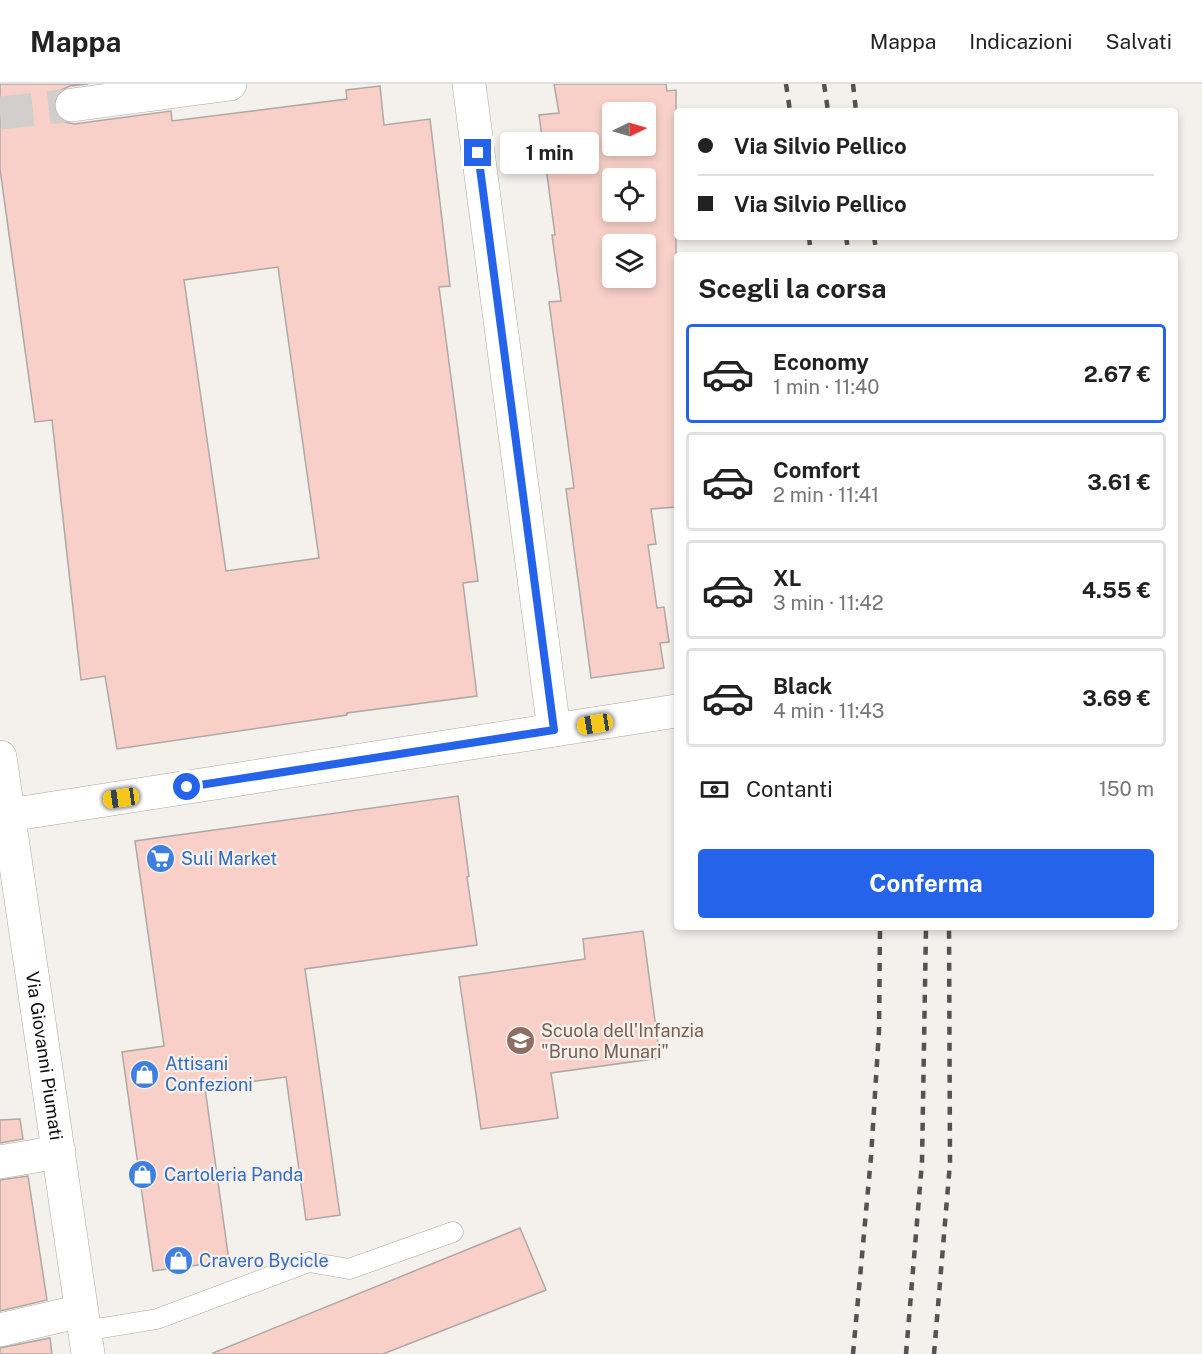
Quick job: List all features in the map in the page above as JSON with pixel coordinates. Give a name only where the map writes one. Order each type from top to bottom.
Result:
[{"type":"street","points":[[72,105],[230,84]]},
{"type":"street","points":[[469,84],[554,730]]},
{"type":"street","points":[[9,815],[674,711]]},
{"type":"street","name":"Via Giovanni Piumati","points":[[0,757],[84,1332]]},
{"type":"street","points":[[0,1162],[59,1152]]},
{"type":"street","points":[[0,1330],[84,1332]]},
{"type":"lane","points":[[84,1332],[157,1319],[309,1262],[349,1269],[453,1232]]},
{"type":"building","points":[[0,84],[88,84],[70,86],[61,90],[55,98],[54,108],[58,117],[74,124],[171,111],[172,121],[347,99],[346,90],[380,86],[384,125],[430,119],[450,286],[439,287],[478,581],[463,583],[477,696],[347,713],[347,715],[117,749],[105,676],[81,680],[52,420],[35,422],[0,169]],"holes":[[[278,267],[319,558],[226,571],[184,280]]]},
{"type":"building","points":[[554,84],[666,84],[667,91],[676,90],[676,108],[674,108],[674,240],[676,240],[676,252],[674,252],[674,507],[651,509],[656,544],[648,545],[657,608],[664,607],[669,642],[660,643],[664,668],[591,678],[566,489],[574,488],[549,302],[561,301],[552,235],[555,235],[539,115],[559,113]]},
{"type":"building","points":[[458,796],[477,945],[305,969],[340,1215],[306,1220],[286,1077],[205,1088],[229,1261],[153,1271],[122,1052],[164,1046],[135,841]]},
{"type":"building","points":[[643,931],[660,1058],[551,1073],[558,1118],[481,1129],[459,977],[585,959],[583,939]]},
{"type":"building","points":[[20,1119],[23,1139],[0,1143],[0,1120]]},
{"type":"building","points":[[28,1176],[47,1300],[0,1311],[0,1180]]},
{"type":"building","points":[[520,1228],[546,1290],[383,1354],[213,1354],[213,1353]]},
{"type":"building","points":[[50,1338],[52,1354],[0,1354],[0,1348]]},
{"type":"tunnel","points":[[0,113],[72,105]]},
{"type":"railway","points":[[786,84],[790,108]]},
{"type":"railway","points":[[824,84],[828,108]]},
{"type":"railway","points":[[853,84],[856,108]]},
{"type":"railway","points":[[809,240],[811,252]]},
{"type":"railway","points":[[846,240],[848,252]]},
{"type":"railway","points":[[874,240],[876,252]]},
{"type":"railway","points":[[853,1354],[871,1157],[879,1031],[880,930]]},
{"type":"railway","points":[[906,1354],[922,1162],[926,930]]},
{"type":"railway","points":[[934,1354],[950,1163],[949,930]]},
{"type":"place","name":"Suli Market","points":[[160,859]]},
{"type":"place","name":"Scuola dell'Infanzia \"Bruno Munari\"","points":[[520,1041]]},
{"type":"place","name":"Attisani Confezioni","points":[[144,1074]]},
{"type":"place","name":"Cartoleria Panda","points":[[143,1175]]},
{"type":"place","name":"Cravero Bycicle","points":[[178,1261]]},
{"type":"route","points":[[187,787],[554,730],[478,153]]}]
